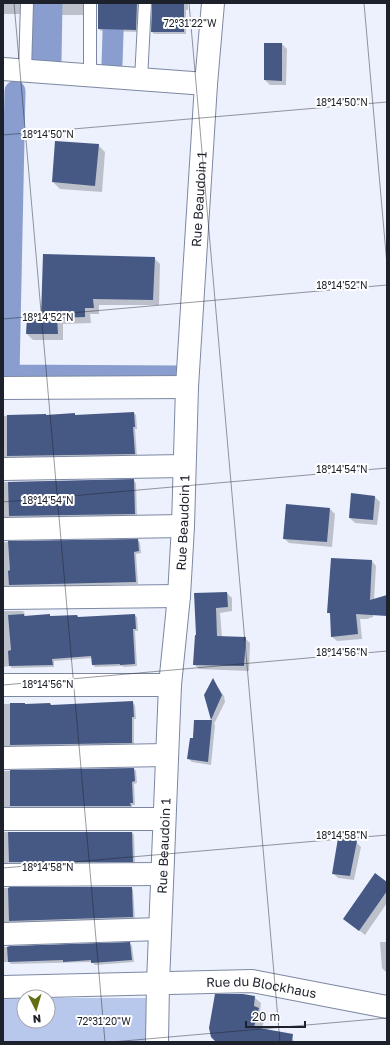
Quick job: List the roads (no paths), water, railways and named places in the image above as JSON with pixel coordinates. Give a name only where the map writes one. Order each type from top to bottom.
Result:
[{"type":"street","name":"Rue Beaudoin 1","points":[[157,1042],[166,755],[170,685],[179,596],[183,526],[187,387],[206,84],[213,3]]},
{"type":"street","points":[[3,70],[206,84]]},
{"type":"street","points":[[3,388],[187,387]]},
{"type":"street","points":[[3,469],[184,466]]},
{"type":"street","points":[[3,529],[183,526]]},
{"type":"street","points":[[3,598],[179,596]]},
{"type":"street","points":[[3,685],[170,685]]},
{"type":"street","points":[[3,758],[166,755]]},
{"type":"street","points":[[3,819],[164,819]]},
{"type":"street","points":[[3,875],[162,874]]},
{"type":"street","points":[[3,934],[160,929]]},
{"type":"street","name":"Rue du Blockhaus","points":[[3,987],[252,980],[387,1007]]},
{"type":"lane","points":[[25,71],[27,3]]},
{"type":"lane","points":[[90,3],[90,76]]},
{"type":"lane","points":[[141,79],[145,3]]},
{"type":"waterway","points":[[34,3],[38,59]]},
{"type":"waterway","points":[[51,60],[52,3]]},
{"type":"waterway","points":[[112,64],[114,3]]},
{"type":"waterway","points":[[9,375],[15,91]]},
{"type":"waterway","points":[[3,375],[182,376]]}]
